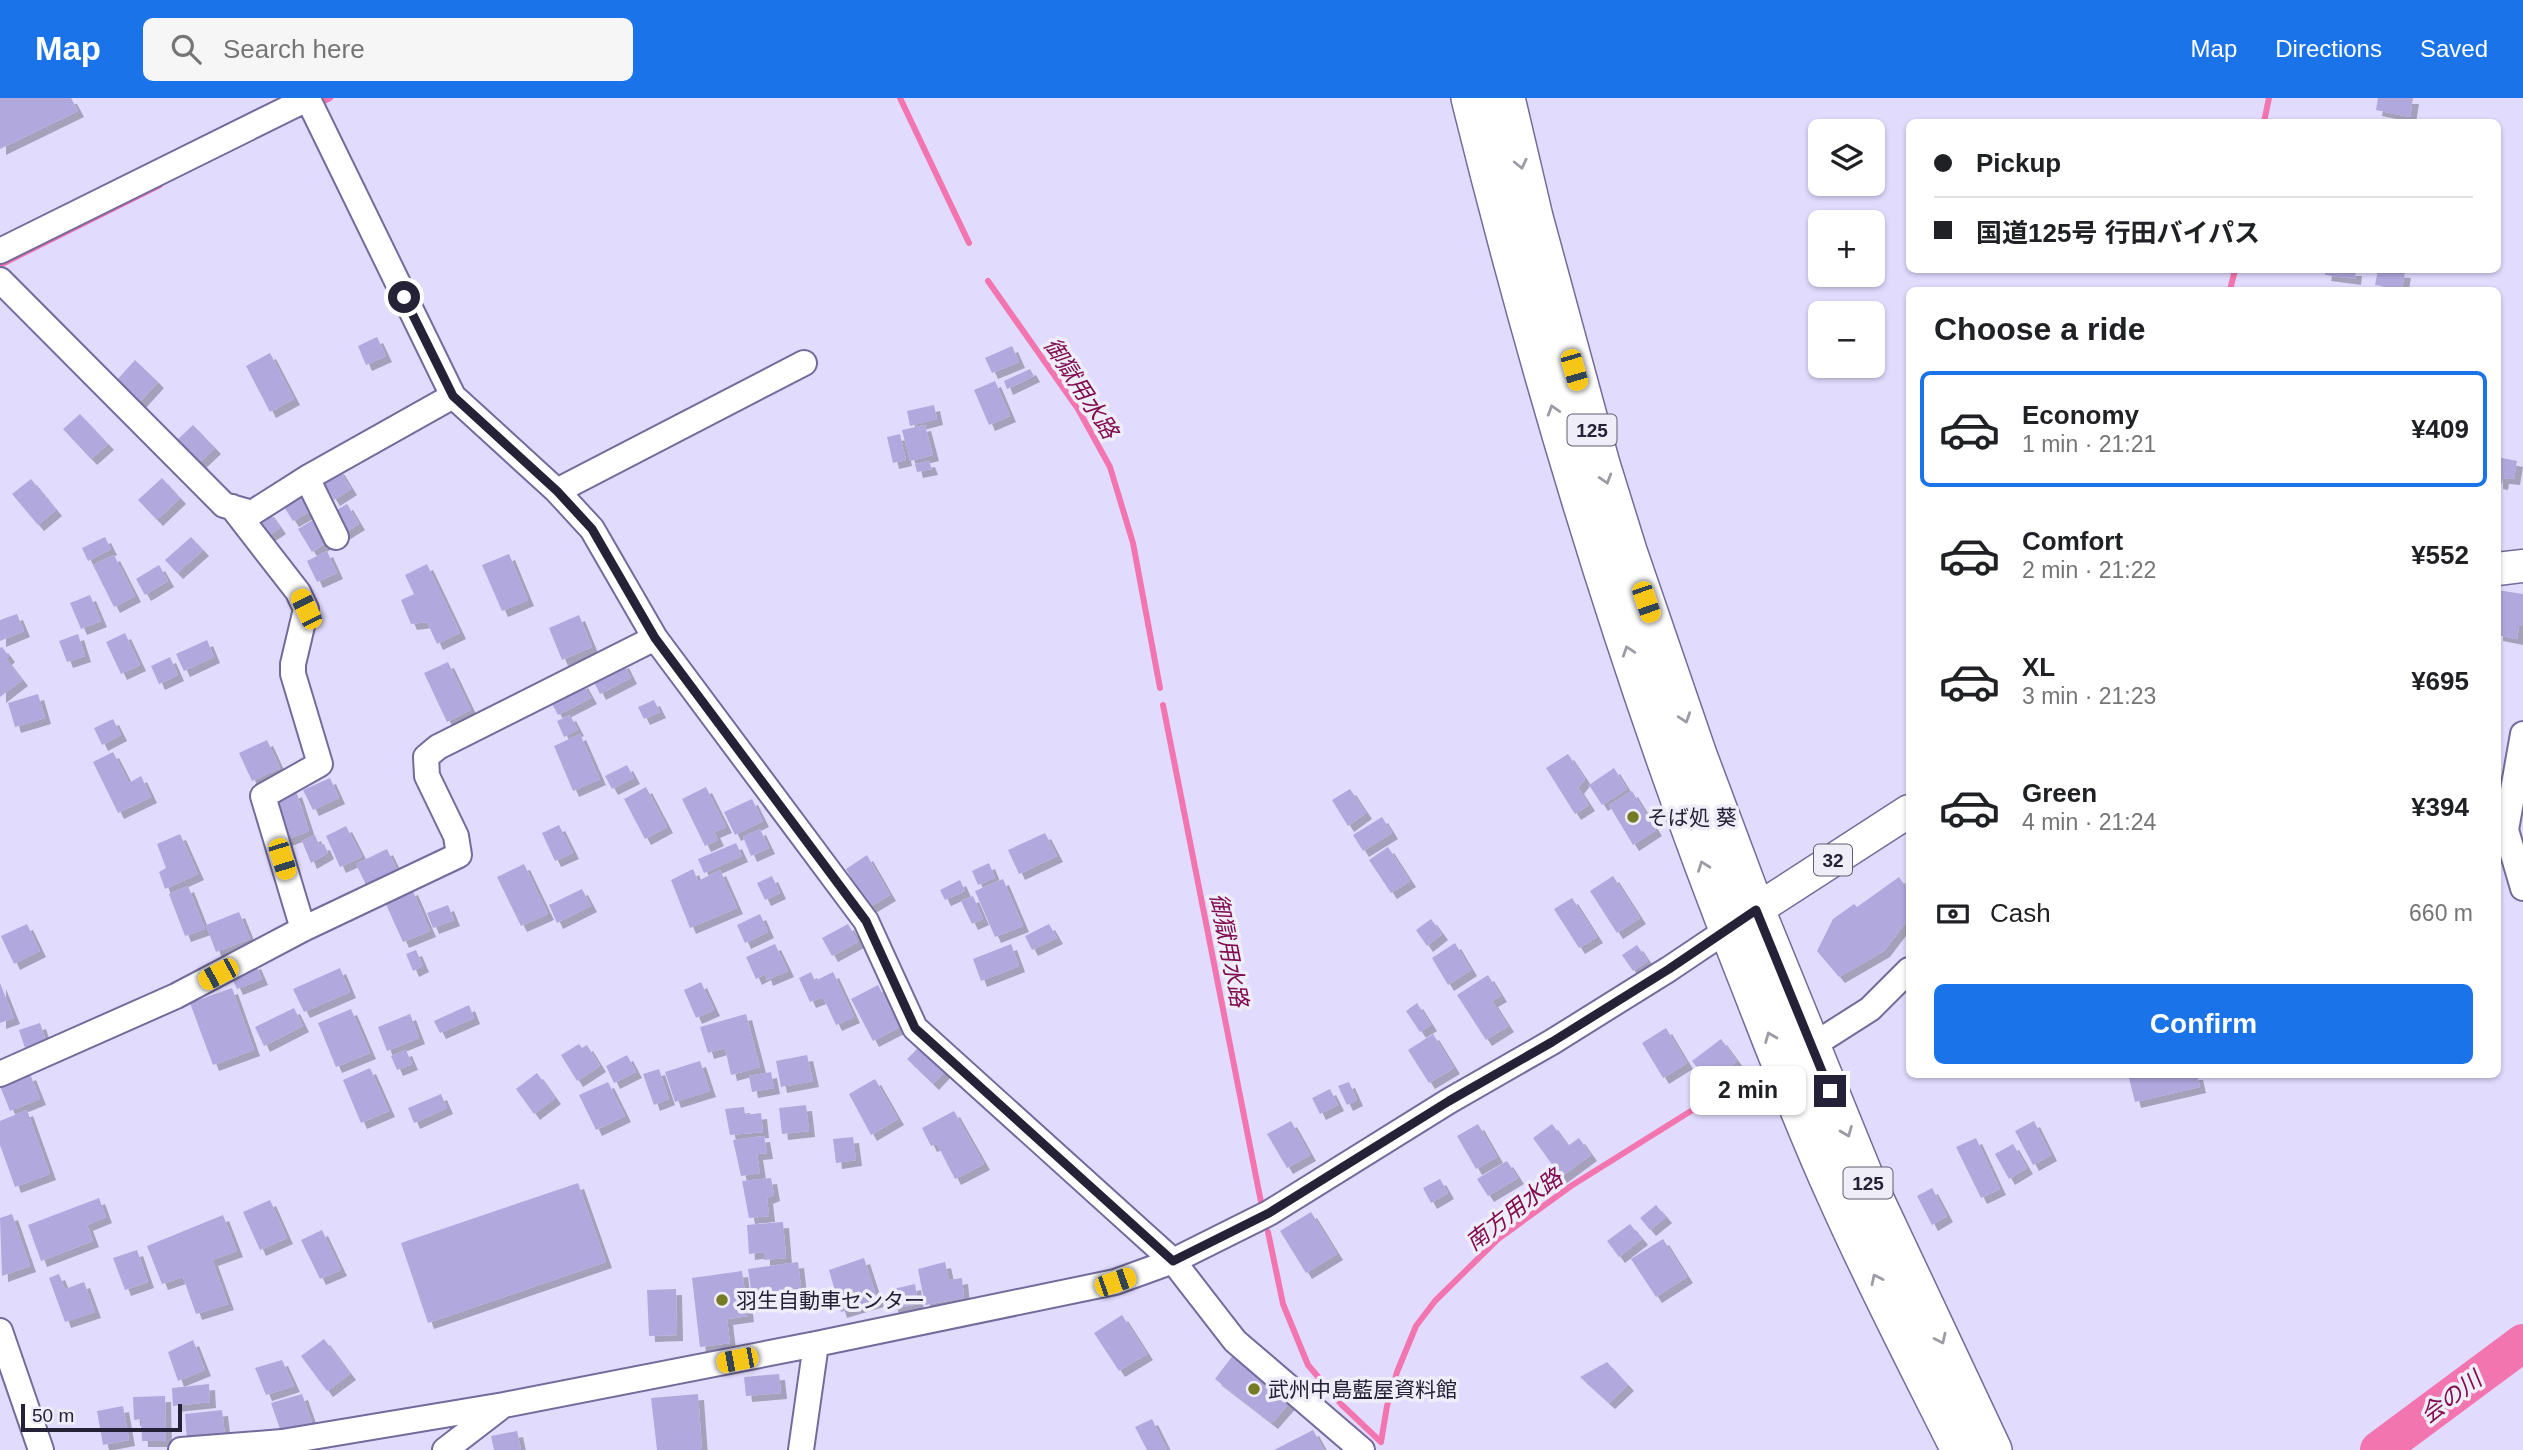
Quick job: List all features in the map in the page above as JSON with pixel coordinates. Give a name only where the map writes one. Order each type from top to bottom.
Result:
[{"type":"highway","name":"125","points":[[1470,98],[1545,381],[1601,567],[1655,731],[1742,920],[1812,1046],[1866,1180],[1993,1450]]},
{"type":"highway","name":"125","points":[[1506,98],[1537,230],[1609,489],[1698,755],[1742,920],[1836,1196],[1960,1450]]},
{"type":"main road","points":[[2501,569],[2523,566]]},
{"type":"main road","name":"32","points":[[1742,920],[1906,813]]},
{"type":"street","points":[[0,251],[308,99],[453,396],[557,491],[592,529],[655,638],[866,921],[915,1028],[1173,1261],[1235,1341],[1362,1450]]},
{"type":"street","points":[[0,280],[224,505],[252,513],[307,478],[453,396]]},
{"type":"street","points":[[557,491],[804,363]]},
{"type":"street","points":[[307,478],[336,537]]},
{"type":"street","points":[[232,507],[298,592],[306,609],[293,674],[320,764],[263,796],[303,929]]},
{"type":"street","points":[[0,1074],[176,996],[303,929],[460,855],[456,835],[427,776],[426,757],[438,747],[655,638]]},
{"type":"street","points":[[2523,734],[2509,830],[2523,888]]},
{"type":"street","points":[[181,1450],[282,1442],[504,1405],[1115,1282],[1173,1261],[1269,1213],[1449,1101],[1552,1042],[1742,920]]},
{"type":"street","points":[[1812,1046],[1870,1009],[1906,973]]},
{"type":"street","points":[[0,1331],[41,1450]]},
{"type":"street","points":[[801,1450],[816,1344]]},
{"type":"street","points":[[445,1450],[504,1405]]},
{"type":"building","points":[[0,98],[71,98],[78,111],[0,149]]},
{"type":"building","points":[[2378,98],[2413,98],[2410,117],[2376,110]]},
{"type":"building","points":[[2325,273],[2356,273],[2355,279]]},
{"type":"building","points":[[2377,273],[2405,273],[2402,287],[2375,285]]},
{"type":"building","points":[[377,337],[386,356],[366,365],[358,346]]},
{"type":"building","points":[[1012,346],[1019,362],[992,373],[985,358]]},
{"type":"building","points":[[270,353],[294,399],[270,412],[246,366]]},
{"type":"building","points":[[135,360],[158,382],[139,403],[116,381]]},
{"type":"building","points":[[1030,369],[1034,376],[1007,389],[1004,381]]},
{"type":"building","points":[[995,381],[1010,416],[989,425],[974,390]]},
{"type":"building","points":[[934,405],[937,419],[910,426],[907,411]]},
{"type":"building","points":[[80,414],[108,444],[91,459],[63,429]]},
{"type":"building","points":[[193,425],[215,448],[197,465],[175,442]]},
{"type":"building","points":[[925,425],[933,455],[910,461],[902,430]]},
{"type":"building","points":[[900,434],[906,460],[893,463],[887,437]]},
{"type":"building","points":[[2501,458],[2517,461],[2514,479],[2503,478],[2502,484]]},
{"type":"building","points":[[929,461],[932,469],[917,472],[915,464]]},
{"type":"building","points":[[338,468],[351,489],[334,500],[321,479]]},
{"type":"building","points":[[162,478],[180,498],[157,520],[138,500]]},
{"type":"building","points":[[31,479],[56,510],[38,525],[12,494]]},
{"type":"building","points":[[301,489],[314,509],[293,521],[281,502]]},
{"type":"building","points":[[347,504],[359,524],[343,534],[330,514]]},
{"type":"building","points":[[268,511],[280,528],[265,538],[253,521]]},
{"type":"building","points":[[316,518],[330,540],[312,552],[298,529]]},
{"type":"building","points":[[105,537],[111,549],[88,561],[82,548]]},
{"type":"building","points":[[191,537],[203,550],[177,573],[165,560]]},
{"type":"building","points":[[327,551],[337,573],[317,582],[307,561]]},
{"type":"building","points":[[509,554],[528,600],[502,611],[482,565]]},
{"type":"building","points":[[114,555],[135,596],[114,607],[93,565]]},
{"type":"building","points":[[427,564],[460,633],[437,644],[427,622],[411,624],[401,600],[414,594],[405,575]]},
{"type":"building","points":[[159,565],[168,581],[145,595],[136,579]]},
{"type":"building","points":[[2501,591],[2523,594],[2523,626],[2519,626],[2517,639],[2501,636]]},
{"type":"building","points":[[90,595],[101,621],[81,629],[70,603]]},
{"type":"building","points":[[17,614],[24,631],[0,641],[0,620]]},
{"type":"building","points":[[579,615],[592,647],[562,660],[549,628]]},
{"type":"building","points":[[125,633],[140,665],[121,674],[106,642]]},
{"type":"building","points":[[78,634],[85,656],[67,662],[59,641]]},
{"type":"building","points":[[207,640],[214,657],[184,671],[176,654]]},
{"type":"building","points":[[0,648],[9,656],[6,659],[22,680],[0,697]]},
{"type":"building","points":[[170,657],[178,675],[159,684],[151,666]]},
{"type":"building","points":[[448,662],[471,710],[447,722],[424,673]]},
{"type":"building","points":[[623,662],[631,678],[600,694],[592,678]]},
{"type":"building","points":[[582,682],[591,698],[558,715],[550,700]]},
{"type":"building","points":[[38,694],[45,718],[15,727],[8,703]]},
{"type":"building","points":[[654,700],[660,712],[644,719],[638,707]]},
{"type":"building","points":[[570,715],[578,730],[564,737],[557,721]]},
{"type":"building","points":[[113,719],[121,735],[102,745],[94,728]]},
{"type":"building","points":[[580,734],[600,779],[573,791],[554,746]]},
{"type":"building","points":[[267,740],[280,768],[252,781],[239,753]]},
{"type":"building","points":[[113,752],[129,783],[141,776],[151,797],[118,813],[93,762]]},
{"type":"building","points":[[1568,754],[1585,779],[1578,788],[1589,805],[1575,814],[1546,768]]},
{"type":"building","points":[[627,765],[634,778],[612,789],[605,776]]},
{"type":"building","points":[[1614,768],[1627,789],[1602,805],[1589,785]]},
{"type":"building","points":[[330,778],[339,798],[313,810],[303,790]]},
{"type":"building","points":[[646,787],[667,827],[645,839],[624,799]]},
{"type":"building","points":[[706,787],[726,827],[714,832],[718,840],[705,846],[682,799]]},
{"type":"building","points":[[1350,789],[1366,813],[1348,826],[1332,800]]},
{"type":"building","points":[[296,791],[309,831],[286,840],[273,802]]},
{"type":"building","points":[[1632,791],[1656,830],[1633,845],[1609,805]]},
{"type":"building","points":[[752,799],[763,821],[735,835],[724,812]]},
{"type":"building","points":[[1382,817],[1392,833],[1363,851],[1353,835]]},
{"type":"building","points":[[559,825],[573,853],[555,861],[542,833]]},
{"type":"building","points":[[346,826],[362,857],[340,867],[326,836]]},
{"type":"building","points":[[760,829],[769,848],[751,856],[743,837]]},
{"type":"building","points":[[1045,833],[1057,856],[1019,874],[1008,850]]},
{"type":"building","points":[[180,834],[198,874],[165,889],[159,872],[166,868],[157,844]]},
{"type":"building","points":[[315,835],[319,845],[324,844],[328,853],[311,863],[302,841]]},
{"type":"building","points":[[736,843],[742,856],[704,873],[698,859]]},
{"type":"building","points":[[1388,847],[1410,881],[1391,893],[1369,860]]},
{"type":"building","points":[[387,849],[398,872],[367,887],[356,864]]},
{"type":"building","points":[[867,855],[890,895],[868,908],[846,869]]},
{"type":"building","points":[[989,863],[995,878],[978,885],[972,871]]},
{"type":"building","points":[[524,864],[548,914],[521,926],[497,877]]},
{"type":"building","points":[[693,869],[698,881],[720,870],[737,908],[690,928],[671,880]]},
{"type":"building","points":[[772,876],[780,893],[765,900],[757,883]]},
{"type":"building","points":[[1613,876],[1640,918],[1617,933],[1590,891]]},
{"type":"building","points":[[1899,877],[1906,887],[1906,922],[1884,951],[1839,977],[1817,951],[1833,919],[1854,904],[1857,907]]},
{"type":"building","points":[[1003,879],[1023,926],[995,937],[975,891]]},
{"type":"building","points":[[960,880],[965,891],[945,900],[940,890]]},
{"type":"building","points":[[188,886],[205,929],[185,936],[169,894]]},
{"type":"building","points":[[412,889],[430,931],[403,942],[384,900]]},
{"type":"building","points":[[582,889],[591,906],[557,923],[549,905]]},
{"type":"building","points":[[973,896],[983,919],[972,924],[961,901]]},
{"type":"building","points":[[1572,898],[1597,937],[1579,948],[1554,909]]},
{"type":"building","points":[[448,905],[454,920],[433,928],[427,913]]},
{"type":"building","points":[[239,912],[250,939],[216,952],[206,925]]},
{"type":"building","points":[[760,914],[768,932],[745,943],[737,925]]},
{"type":"building","points":[[1431,919],[1442,934],[1427,946],[1416,930]]},
{"type":"building","points":[[27,924],[40,951],[14,964],[1,936]]},
{"type":"building","points":[[848,924],[858,942],[832,956],[822,938]]},
{"type":"building","points":[[1049,924],[1057,938],[1032,950],[1025,936]]},
{"type":"building","points":[[1455,943],[1471,970],[1448,985],[1432,958]]},
{"type":"building","points":[[775,944],[788,971],[767,980],[765,974],[756,979],[746,957]]},
{"type":"building","points":[[1011,944],[1019,966],[981,981],[973,959]]},
{"type":"building","points":[[1637,945],[1648,961],[1633,971],[1622,955]]},
{"type":"building","points":[[416,950],[423,966],[413,971],[406,954]]},
{"type":"building","points":[[255,963],[262,979],[237,989],[230,974]]},
{"type":"building","points":[[340,968],[350,992],[304,1012],[293,989]]},
{"type":"building","points":[[811,972],[815,981],[833,972],[854,1017],[836,1025],[823,997],[810,1002],[799,978]]},
{"type":"building","points":[[1488,975],[1501,996],[1492,1001],[1508,1026],[1486,1040],[1457,995]]},
{"type":"building","points":[[701,982],[714,1010],[696,1018],[684,990]]},
{"type":"building","points":[[0,983],[14,1018],[0,1023]]},
{"type":"building","points":[[878,985],[900,1027],[873,1041],[851,999]]},
{"type":"building","points":[[232,988],[254,1050],[213,1065],[190,1003]]},
{"type":"building","points":[[1417,1003],[1431,1025],[1420,1032],[1406,1011]]},
{"type":"building","points":[[469,1005],[474,1018],[440,1033],[434,1021]]},
{"type":"building","points":[[294,1008],[303,1026],[264,1046],[255,1027]]},
{"type":"building","points":[[351,1009],[370,1053],[336,1067],[318,1023]]},
{"type":"building","points":[[410,1014],[419,1038],[387,1051],[378,1027]]},
{"type":"building","points":[[746,1014],[760,1067],[731,1075],[725,1048],[708,1053],[700,1027]]},
{"type":"building","points":[[40,1023],[46,1041],[25,1048],[19,1030]]},
{"type":"building","points":[[1666,1028],[1687,1063],[1663,1078],[1642,1043]]},
{"type":"building","points":[[1433,1034],[1454,1068],[1429,1083],[1408,1050]]},
{"type":"building","points":[[1721,1039],[1737,1061],[1709,1083],[1692,1061]]},
{"type":"building","points":[[579,1044],[582,1048],[587,1045],[600,1066],[577,1081],[561,1055]]},
{"type":"building","points":[[921,1045],[947,1069],[933,1084],[907,1059]]},
{"type":"building","points":[[406,1050],[412,1064],[397,1070],[391,1056]]},
{"type":"building","points":[[627,1055],[636,1072],[614,1083],[606,1066]]},
{"type":"building","points":[[807,1055],[813,1081],[781,1087],[776,1061]]},
{"type":"building","points":[[700,1061],[710,1091],[675,1102],[665,1072]]},
{"type":"building","points":[[370,1068],[389,1111],[361,1123],[343,1080]]},
{"type":"building","points":[[659,1069],[669,1099],[654,1105],[643,1074]]},
{"type":"building","points":[[771,1072],[774,1088],[752,1092],[749,1076]]},
{"type":"building","points":[[537,1073],[555,1098],[534,1114],[516,1089]]},
{"type":"building","points":[[30,1074],[40,1099],[10,1111],[0,1086]]},
{"type":"building","points":[[2129,1078],[2198,1078],[2200,1087],[2135,1102]]},
{"type":"building","points":[[875,1079],[898,1119],[871,1135],[849,1094]]},
{"type":"building","points":[[608,1082],[625,1116],[596,1130],[579,1095]]},
{"type":"building","points":[[1349,1082],[1357,1100],[1347,1105],[1338,1086]]},
{"type":"building","points":[[1330,1089],[1338,1105],[1320,1114],[1312,1098]]},
{"type":"building","points":[[441,1094],[447,1108],[414,1123],[408,1108]]},
{"type":"building","points":[[806,1105],[809,1131],[782,1134],[779,1108]]},
{"type":"building","points":[[744,1107],[745,1115],[761,1113],[763,1132],[730,1135],[725,1109]]},
{"type":"building","points":[[27,1110],[50,1174],[15,1187],[0,1145],[0,1121]]},
{"type":"building","points":[[954,1111],[984,1164],[955,1179],[937,1144],[931,1146],[922,1128]]},
{"type":"building","points":[[1291,1121],[1310,1155],[1287,1168],[1267,1134]]},
{"type":"building","points":[[2034,1121],[2051,1155],[2033,1165],[2015,1131]]},
{"type":"building","points":[[1478,1124],[1497,1157],[1476,1169],[1457,1136]]},
{"type":"building","points":[[1552,1124],[1568,1146],[1579,1138],[1591,1155],[1561,1177],[1533,1138]]},
{"type":"building","points":[[764,1136],[767,1153],[757,1154],[760,1173],[741,1176],[733,1140]]},
{"type":"building","points":[[853,1137],[856,1160],[836,1163],[833,1139]]},
{"type":"building","points":[[1976,1138],[2000,1189],[1981,1198],[1956,1147]]},
{"type":"building","points":[[2013,1144],[2027,1168],[2009,1179],[1995,1154]]},
{"type":"building","points":[[1507,1161],[1518,1178],[1488,1196],[1477,1179]]},
{"type":"building","points":[[771,1178],[774,1195],[767,1198],[769,1216],[749,1218],[742,1181]]},
{"type":"building","points":[[1440,1179],[1448,1193],[1431,1203],[1423,1188]]},
{"type":"building","points":[[578,1183],[606,1262],[428,1323],[401,1243]]},
{"type":"building","points":[[1932,1188],[1947,1216],[1932,1225],[1917,1196]]},
{"type":"building","points":[[99,1198],[106,1217],[87,1225],[93,1241],[41,1261],[28,1225]]},
{"type":"building","points":[[270,1200],[287,1238],[260,1250],[243,1212]]},
{"type":"building","points":[[1656,1205],[1666,1217],[1650,1230],[1640,1218]]},
{"type":"building","points":[[1311,1212],[1337,1254],[1306,1273],[1280,1231]]},
{"type":"building","points":[[12,1214],[30,1266],[2,1276],[0,1218]]},
{"type":"building","points":[[223,1215],[237,1251],[212,1260],[228,1304],[196,1314],[183,1277],[162,1284],[147,1246]]},
{"type":"building","points":[[783,1222],[786,1258],[764,1260],[764,1252],[749,1254],[747,1225]]},
{"type":"building","points":[[1630,1224],[1642,1239],[1619,1257],[1607,1241]]},
{"type":"building","points":[[322,1230],[341,1270],[320,1279],[301,1240]]},
{"type":"building","points":[[1663,1239],[1687,1277],[1656,1297],[1631,1259]]},
{"type":"building","points":[[137,1250],[148,1282],[125,1290],[113,1258]]},
{"type":"building","points":[[864,1258],[878,1301],[841,1312],[829,1270]]},
{"type":"building","points":[[798,1262],[802,1297],[753,1303],[748,1269]]},
{"type":"building","points":[[945,1262],[949,1280],[962,1278],[964,1298],[925,1305],[918,1269]]},
{"type":"building","points":[[742,1271],[748,1316],[727,1319],[730,1343],[700,1347],[692,1278]]},
{"type":"building","points":[[59,1274],[65,1289],[84,1282],[95,1312],[65,1322],[49,1278]]},
{"type":"building","points":[[915,1284],[918,1304],[893,1309],[889,1290]]},
{"type":"building","points":[[676,1289],[677,1335],[649,1336],[647,1290]]},
{"type":"building","points":[[1122,1315],[1147,1354],[1119,1371],[1094,1333]]},
{"type":"building","points":[[324,1339],[350,1374],[327,1391],[301,1356]]},
{"type":"building","points":[[193,1340],[205,1370],[178,1381],[168,1352]]},
{"type":"building","name":"武州中島藍屋資料館","points":[[1234,1354],[1293,1399],[1272,1423],[1215,1379]]},
{"type":"building","points":[[282,1360],[294,1386],[266,1395],[255,1368]]},
{"type":"building","points":[[1607,1362],[1628,1385],[1609,1403],[1580,1377]]},
{"type":"building","points":[[779,1374],[781,1393],[746,1396],[744,1377]]},
{"type":"building","points":[[209,1384],[210,1402],[173,1406],[172,1388]]},
{"type":"building","points":[[302,1394],[312,1423],[280,1429],[271,1403]]},
{"type":"building","points":[[698,1394],[702,1450],[657,1450],[651,1398]]},
{"type":"building","points":[[165,1396],[166,1441],[142,1441],[141,1419],[134,1420],[133,1397]]},
{"type":"building","points":[[123,1406],[129,1440],[103,1445],[97,1411]]},
{"type":"building","points":[[222,1410],[225,1436],[187,1440],[185,1414]]},
{"type":"building","points":[[1152,1419],[1167,1449],[1147,1450],[1135,1427]]},
{"type":"building","points":[[1313,1430],[1324,1450],[1274,1450]]},
{"type":"building","points":[[517,1431],[521,1450],[494,1450],[491,1436]]},
{"type":"waterway","points":[[316,105],[330,98]]},
{"type":"waterway","name":"御獄用水路","points":[[900,98],[969,243]]},
{"type":"waterway","name":"南方用水路","points":[[2265,119],[2269,98]]},
{"type":"waterway","points":[[0,265],[160,185]]},
{"type":"waterway","name":"南方用水路","points":[[2231,287],[2234,273]]},
{"type":"waterway","name":"御獄用水路","points":[[988,281],[1078,409],[1110,467],[1133,543],[1160,688]]},
{"type":"waterway","name":"御獄用水路","points":[[1163,705],[1261,1202]]},
{"type":"waterway","name":"南方用水路","points":[[1381,1442],[1387,1406],[1397,1372],[1416,1326],[1435,1301],[1498,1239],[1571,1186],[1750,1074]]},
{"type":"waterway","name":"御獄用水路","points":[[1268,1232],[1283,1304],[1308,1365],[1342,1405],[1381,1442]]},
{"type":"waterway","name":"会の川","points":[[2379,1450],[2523,1343]]},
{"type":"place","name":"そば処 葵","points":[[1633,817]]},
{"type":"place","name":"羽生自動車センター","points":[[722,1300]]},
{"type":"place","name":"武州中島藍屋資料館","points":[[1254,1389]]},
{"type":"route","points":[[404,297],[453,396],[557,491],[592,529],[655,638],[866,921],[915,1028],[1173,1261],[1269,1213],[1449,1101],[1552,1042],[1669,969],[1756,910],[1830,1091]]}]
